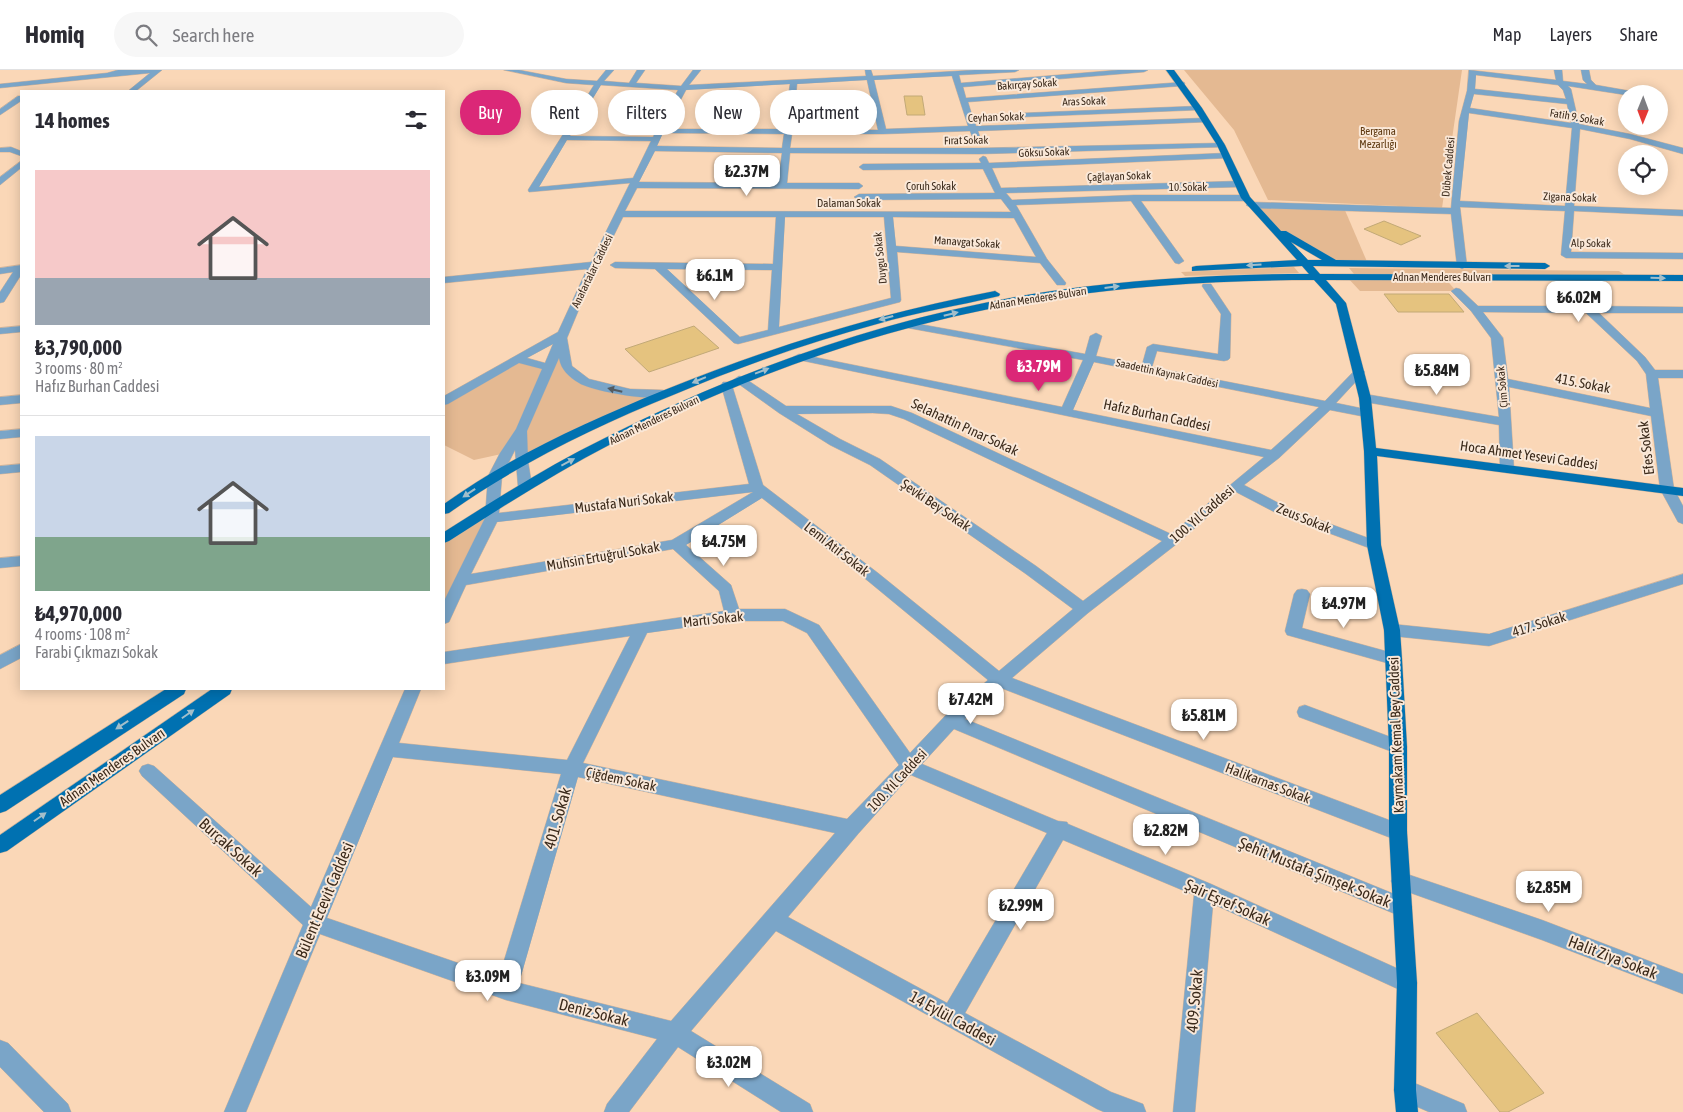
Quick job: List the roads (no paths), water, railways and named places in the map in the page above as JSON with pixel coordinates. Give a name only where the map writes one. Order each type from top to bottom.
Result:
[{"type":"main road","points":[[1170,70],[1198,108],[1221,145],[1248,202],[1274,227],[1334,263],[1344,290]]},
{"type":"main road","name":"Kaymakam Kemal Bey Caddesi","points":[[1274,227],[1316,277],[1344,290],[1366,405],[1374,545],[1392,630],[1394,659],[1398,746],[1398,832],[1407,983],[1406,1101]]},
{"type":"main road","name":"Adnan Menderes Bulvarı","points":[[445,509],[521,461],[626,410],[726,368],[840,331],[949,302],[1061,283],[1174,271],[1303,262],[1554,266]]},
{"type":"main road","points":[[1600,267],[1683,268]]},
{"type":"main road","name":"Adnan Menderes Bulvarı","points":[[445,537],[493,511],[526,486],[618,436],[733,382],[799,357],[908,325],[1018,300],[1142,283],[1202,279],[1316,277],[1344,290],[1683,278]]},
{"type":"main road","name":"Hoca Ahmet Yesevi Caddesi","points":[[1370,451],[1683,492]]},
{"type":"main road","name":"Adnan Menderes Bulvarı","points":[[0,805],[176,690]]},
{"type":"main road","name":"Adnan Menderes Bulvarı","points":[[0,845],[223,690]]},
{"type":"street","points":[[107,75],[126,70]]},
{"type":"street","points":[[0,86],[157,70]]},
{"type":"street","points":[[133,90],[157,70]]},
{"type":"street","points":[[508,70],[535,73],[566,81],[683,88],[956,75],[1015,70]]},
{"type":"street","points":[[610,70],[599,83],[532,190],[636,182],[859,186]]},
{"type":"street","points":[[632,84],[641,70]]},
{"type":"street","name":"Anafartalar Caddesi","points":[[495,476],[506,453],[522,430],[561,335],[656,139],[683,88],[697,70]]},
{"type":"street","points":[[868,70],[883,132]]},
{"type":"street","name":"Aras Sokak","points":[[959,85],[1144,70]]},
{"type":"street","points":[[1558,70],[1560,83],[1567,89],[1576,127]]},
{"type":"street","points":[[1585,70],[1588,80],[1593,87]]},
{"type":"street","points":[[1473,71],[1618,91]]},
{"type":"street","name":"Dübek Caddesi","points":[[1462,266],[1456,208],[1463,121],[1471,91],[1473,71]]},
{"type":"street","points":[[28,83],[42,74]]},
{"type":"street","points":[[956,75],[986,166],[1001,194],[1010,203],[1043,260],[1061,283]]},
{"type":"street","points":[[34,90],[49,80]]},
{"type":"street","points":[[793,90],[794,82]]},
{"type":"street","name":"Bakırçay Sokak","points":[[964,100],[1181,84]]},
{"type":"street","points":[[1471,91],[1569,102]]},
{"type":"street","points":[[0,112],[20,99]]},
{"type":"street","name":"Aras Sokak","points":[[970,117],[1198,108]]},
{"type":"street","name":"Fatih 9. Sokak","points":[[1466,110],[1576,127],[1652,142],[1683,153]]},
{"type":"street","name":"Ceyhan Sokak","points":[[877,132],[1204,120]]},
{"type":"street","name":"Alp Sokak","points":[[1576,127],[1566,254],[1683,256]]},
{"type":"street","name":"Ceyhan Sokak","points":[[656,139],[770,133]]},
{"type":"street","points":[[782,186],[788,135]]},
{"type":"street","points":[[862,214],[859,186],[866,135]]},
{"type":"street","points":[[1648,135],[1652,142]]},
{"type":"street","points":[[565,138],[656,139]]},
{"type":"street","name":"Fırat Sokak","points":[[656,139],[786,149],[865,152],[1221,145]]},
{"type":"street","points":[[0,150],[11,149],[20,154]]},
{"type":"street","name":"Göksu Sokak","points":[[863,167],[986,166],[1226,156]]},
{"type":"street","points":[[0,182],[20,165]]},
{"type":"street","name":"Çağlayan Sokak","points":[[1001,194],[1240,184]]},
{"type":"street","name":"Çoruh Sokak","points":[[860,197],[1001,194]]},
{"type":"street","points":[[1134,198],[1179,261]]},
{"type":"street","name":"10. Sokak","points":[[1010,203],[1134,198],[1456,208]]},
{"type":"street","name":"Zigana Sokak","points":[[1456,208],[1569,208],[1683,213]]},
{"type":"street","points":[[658,266],[738,341],[773,332],[781,213]]},
{"type":"street","name":"Dalaman Sokak","points":[[620,214],[781,213],[1018,216]]},
{"type":"street","name":"Duygu Sokak","points":[[773,332],[896,300],[888,214]]},
{"type":"street","name":"Manavgat Sokak","points":[[890,249],[1043,260]]},
{"type":"street","points":[[445,280],[594,265]]},
{"type":"street","points":[[615,265],[777,267]]},
{"type":"street","points":[[0,271],[20,268]]},
{"type":"street","points":[[0,300],[20,270]]},
{"type":"street","points":[[1563,285],[1641,359],[1652,374],[1683,374]]},
{"type":"street","points":[[1146,369],[1153,347],[1224,358],[1226,314],[1207,286]]},
{"type":"street","name":"Çim Sokak","points":[[1456,291],[1475,310],[1497,338],[1503,382],[1507,469]]},
{"type":"street","points":[[1475,310],[1683,310]]},
{"type":"street","name":"Saadettin Kaynak Caddesi","points":[[908,325],[1090,358],[1327,406],[1366,405],[1504,422]]},
{"type":"street","points":[[0,331],[20,329]]},
{"type":"street","points":[[445,400],[561,335],[566,367],[585,382],[630,394],[663,394]]},
{"type":"street","points":[[1066,411],[1090,358],[1096,336]]},
{"type":"street","name":"Hafız Burhan Caddesi","points":[[799,357],[1274,455]]},
{"type":"street","points":[[517,359],[548,367]]},
{"type":"street","name":"100. Yıl Caddesi","points":[[615,1112],[675,1033],[851,828],[951,721],[1083,609],[1173,540],[1274,455],[1327,406],[1359,372]]},
{"type":"street","name":"Efes Sokak","points":[[1652,374],[1667,489]]},
{"type":"street","points":[[733,382],[783,410]]},
{"type":"street","points":[[733,382],[759,489]]},
{"type":"street","name":"415. Sokak","points":[[1503,382],[1657,413]]},
{"type":"street","points":[[0,401],[20,399]]},
{"type":"street","name":"Selahattin Pınar Sokak","points":[[783,410],[891,410],[908,416],[1173,540]]},
{"type":"street","name":"Şevki Bey Sokak","points":[[783,410],[835,442],[874,462],[1031,570],[1083,609]]},
{"type":"street","points":[[522,430],[521,461],[526,486]]},
{"type":"street","points":[[0,436],[20,434]]},
{"type":"street","points":[[0,470],[20,468]]},
{"type":"street","points":[[445,616],[493,511],[495,476]]},
{"type":"street","name":"Zeus Sokak","points":[[1235,486],[1285,512],[1374,545]]},
{"type":"street","name":"Mustafa Nuri Sokak","points":[[493,511],[759,489]]},
{"type":"street","name":"Muhsin Ertuğrul Sokak","points":[[460,581],[676,544],[759,489]]},
{"type":"street","name":"Lemi Atıf Sokak","points":[[759,489],[872,576],[999,680]]},
{"type":"street","points":[[1667,489],[1683,519]]},
{"type":"street","points":[[676,544],[726,589],[733,616]]},
{"type":"street","points":[[0,563],[20,561]]},
{"type":"street","name":"417. Sokak","points":[[1392,630],[1488,640],[1683,579]]},
{"type":"street","points":[[1302,594],[1293,631],[1394,659]]},
{"type":"street","name":"Martı Sokak","points":[[445,658],[733,616],[785,615],[813,629],[910,767]]},
{"type":"street","name":"401. Sokak","points":[[506,990],[572,768],[642,628]]},
{"type":"street","name":"Halikarnas Sokak","points":[[999,680],[1398,832]]},
{"type":"street","name":"Bülent Ecevit Caddesi","points":[[235,1112],[413,690]]},
{"type":"street","points":[[1305,712],[1398,746]]},
{"type":"street","name":"Şehit Mustafa Şimşek Sokak","points":[[951,721],[1402,907]]},
{"type":"street","name":"Çiğdem Sokak","points":[[387,749],[572,768],[851,828]]},
{"type":"street","name":"Şair Eşref Sokak","points":[[910,767],[1060,828],[1204,890],[1407,983]]},
{"type":"street","name":"Burçak Sokak","points":[[148,771],[315,923]]},
{"type":"street","points":[[951,1017],[1060,828]]},
{"type":"street","name":"Halit Ziya Sokak","points":[[1401,881],[1542,930],[1683,984]]},
{"type":"street","name":"409. Sokak","points":[[1184,1112],[1204,890]]},
{"type":"street","name":"14 Eylül Caddesi","points":[[773,919],[951,1017],[1105,1106],[1135,1112]]},
{"type":"street","name":"Deniz Sokak","points":[[315,923],[506,990],[675,1033],[802,1112]]},
{"type":"street","points":[[0,1051],[60,1112]]},
{"type":"street","points":[[1406,1101],[1456,1112]]},
{"type":"park label","name":"Bergama Mezarlığı","points":[[1378,137]]}]
